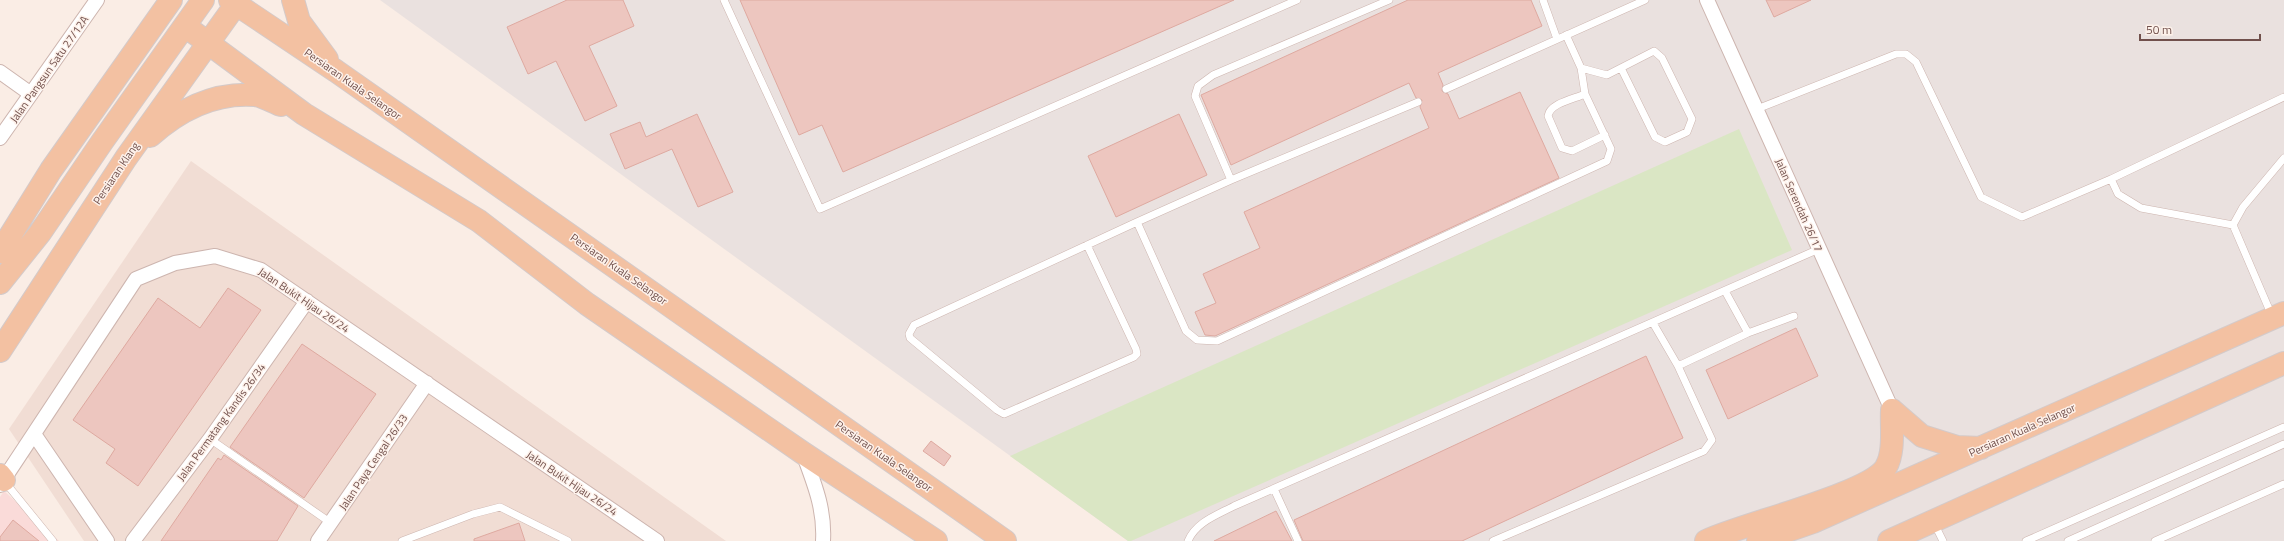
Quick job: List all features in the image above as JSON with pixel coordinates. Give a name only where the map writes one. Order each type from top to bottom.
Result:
[{"type":"main road","points":[[0,252],[51,170],[172,0]]},
{"type":"main road","points":[[0,283],[40,233],[102,142],[204,0]]},
{"type":"main road","points":[[293,0],[299,21],[336,71]]},
{"type":"main road","name":"Persiaran Kuala Selangor","points":[[235,1],[1006,541]]},
{"type":"main road","name":"Persiaran Klang","points":[[0,352],[126,158],[208,43],[235,1]]},
{"type":"main road","points":[[185,26],[304,114],[479,221],[587,304],[803,453],[936,541]]},
{"type":"main road","points":[[126,158],[166,121],[194,105],[222,97],[256,95],[304,114]]},
{"type":"main road","name":"Persiaran Kuala Selangor","points":[[1758,541],[1813,522],[2278,315]]},
{"type":"main road","points":[[1888,541],[2284,363]]},
{"type":"main road","points":[[1892,410],[1922,436],[1957,447],[1982,448]]},
{"type":"main road","points":[[1706,541],[1845,492],[1870,480],[1886,468],[1891,454],[1892,410]]},
{"type":"street","name":"Jalan Pangsun Satu 27/12A","points":[[0,138],[97,0]]},
{"type":"street","name":"Jalan Serendah 26/17","points":[[1707,0],[1892,410]]},
{"type":"street","points":[[0,72],[31,94]]},
{"type":"street","name":"Jalan Bukit Hijau 26/24","points":[[1,480],[34,434],[136,279],[175,263],[215,256],[261,270],[657,541]]},
{"type":"street","name":"Jalan Permatang Kandis 26/34","points":[[133,541],[210,439],[307,301]]},
{"type":"street","name":"Jalan Paya Cengal 26/33","points":[[318,541],[427,384]]},
{"type":"street","points":[[34,434],[107,541]]},
{"type":"street","points":[[803,453],[820,497],[824,525],[823,541]]},
{"type":"lane","points":[[724,0],[820,209],[1297,0]]},
{"type":"lane","points":[[1231,180],[1195,96],[1198,86],[1213,75],[1389,0]]},
{"type":"lane","points":[[1543,0],[1557,39]]},
{"type":"lane","points":[[1446,89],[1645,0]]},
{"type":"lane","points":[[1137,222],[1186,331],[1197,340],[1217,341],[1590,171],[1607,161],[1611,149],[1585,94],[1581,68],[1566,35]]},
{"type":"lane","points":[[1581,68],[1607,75],[1654,51],[1662,58],[1692,118],[1687,132],[1665,142],[1655,137],[1621,68]]},
{"type":"lane","points":[[1756,109],[1896,54],[1906,54],[1916,62],[1981,197],[2022,217],[2110,179],[2284,97]]},
{"type":"lane","points":[[1585,94],[1553,107],[1548,112],[1548,116],[1562,148],[1572,151],[1605,135]]},
{"type":"lane","points":[[1087,245],[1136,349],[1137,354],[1134,357],[1004,414],[997,410],[910,338],[909,334],[914,325],[1087,245],[1137,222],[1231,180],[1418,102]]},
{"type":"lane","points":[[2233,225],[2243,207],[2284,158]]},
{"type":"lane","points":[[2110,179],[2118,194],[2141,208],[2233,225]]},
{"type":"lane","points":[[2233,225],[2278,315]]},
{"type":"lane","points":[[1188,541],[1192,532],[1202,523],[1274,489],[1819,249]]},
{"type":"lane","points":[[1725,291],[1748,333]]},
{"type":"lane","points":[[1678,366],[1748,333],[1794,316]]},
{"type":"lane","points":[[1493,541],[1704,451],[1712,440],[1678,366],[1653,323]]},
{"type":"lane","points":[[2026,541],[2284,427]]},
{"type":"lane","points":[[210,439],[331,523]]},
{"type":"lane","points":[[2068,541],[2284,444]]},
{"type":"lane","points":[[1,480],[53,541]]},
{"type":"lane","points":[[2155,541],[2284,484]]},
{"type":"lane","points":[[1274,489],[1298,541]]},
{"type":"lane","points":[[402,541],[473,514],[500,508],[568,541]]},
{"type":"lane","points":[[1933,521],[1943,541]]},
{"type":"shaded area","points":[[380,0],[2284,0],[2284,541],[1128,541]]},
{"type":"shaded area","points":[[191,161],[726,541],[84,541],[9,429]]},
{"type":"shaded area","points":[[4,491],[59,541],[0,541],[0,497]]},
{"type":"green space","points":[[1739,129],[1792,250],[1131,541],[1128,541],[1010,456]]},
{"type":"building","points":[[567,0],[623,0],[634,26],[589,46],[617,106],[585,121],[556,61],[528,74],[507,27]]},
{"type":"building","points":[[740,0],[1234,0],[843,172],[822,125],[799,135]]},
{"type":"building","points":[[1408,0],[1531,0],[1542,26],[1438,73],[1443,85],[1442,91],[1448,94],[1459,119],[1520,92],[1559,178],[1215,336],[1205,335],[1195,312],[1216,303],[1203,274],[1260,248],[1244,212],[1429,128],[1420,107],[1422,100],[1416,98],[1409,83],[1231,165],[1201,95]]},
{"type":"building","points":[[1766,0],[1811,0],[1774,17]]},
{"type":"building","points":[[697,114],[733,192],[698,207],[672,149],[625,169],[610,134],[640,122],[646,137]]},
{"type":"building","points":[[1179,114],[1207,175],[1116,217],[1088,156]]},
{"type":"building","points":[[228,288],[261,310],[138,486],[106,463],[115,449],[73,420],[158,298],[200,328]]},
{"type":"building","points":[[1796,328],[1818,376],[1728,419],[1706,370]]},
{"type":"building","points":[[302,344],[376,394],[304,498],[230,447]]},
{"type":"building","points":[[1646,356],[1683,438],[1462,541],[1303,541],[1294,520]]},
{"type":"building","points":[[931,441],[951,456],[944,466],[923,451]]},
{"type":"building","points":[[224,455],[298,506],[277,541],[161,541],[218,458],[221,460]]},
{"type":"building","points":[[1276,511],[1292,541],[1214,541]]},
{"type":"building","points":[[13,520],[39,541],[0,541],[0,537]]},
{"type":"building","points":[[519,523],[525,541],[474,541],[474,539]]}]
